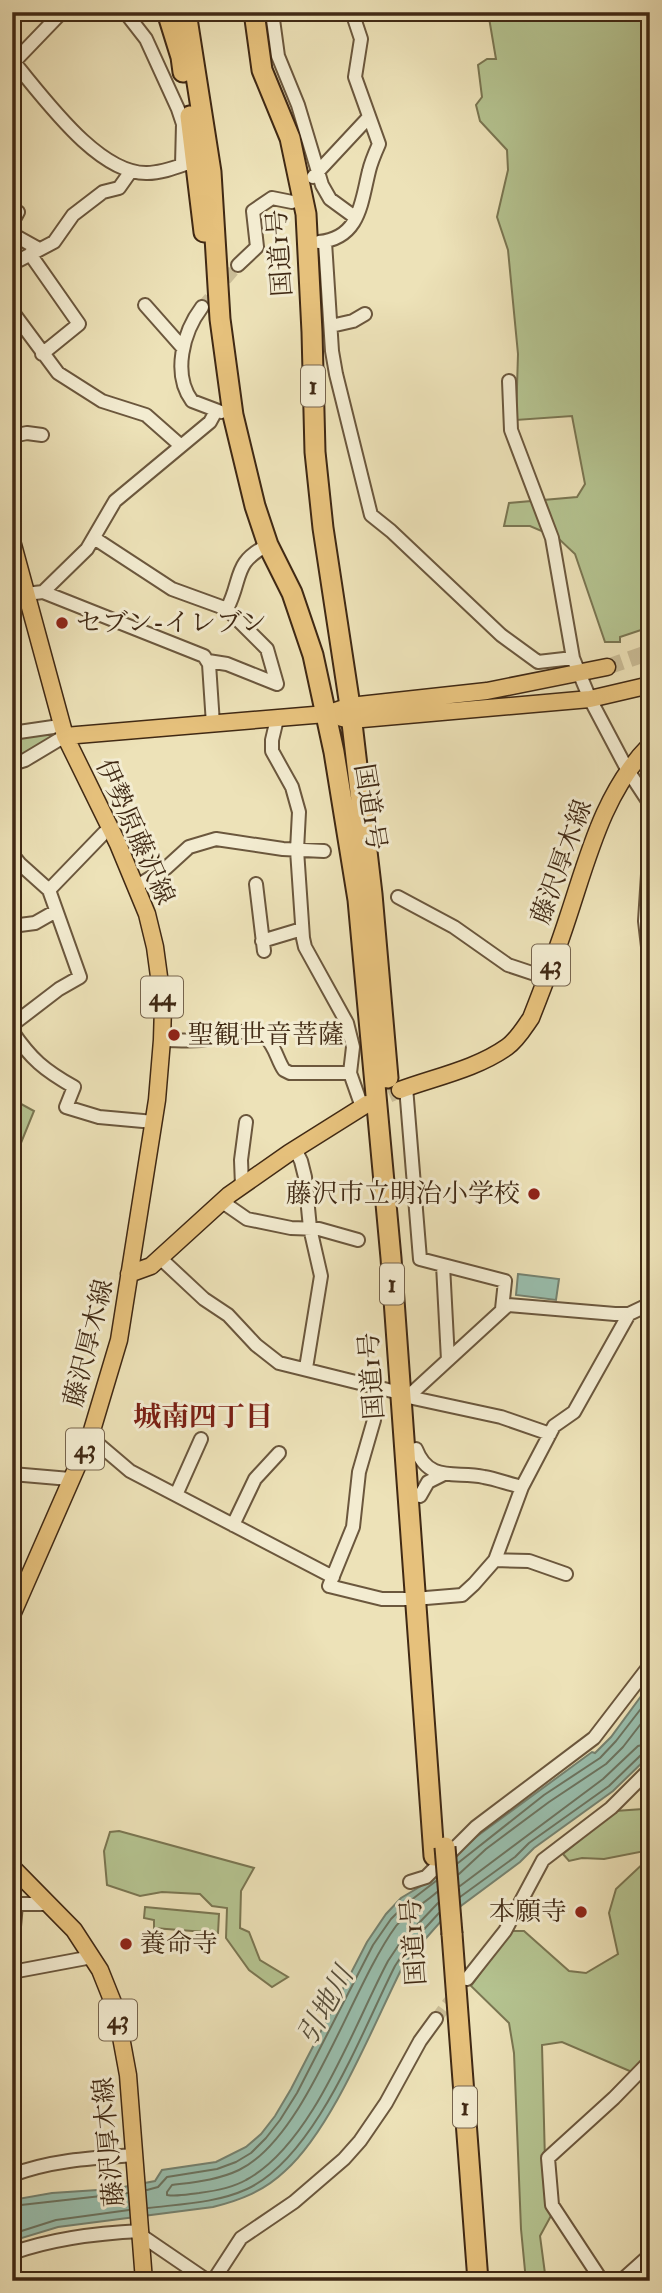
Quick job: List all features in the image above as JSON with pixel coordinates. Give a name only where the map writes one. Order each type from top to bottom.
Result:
[{"type":"highway","name":"国道1号","points":[[167,12],[181,57],[188,163],[220,319]]},
{"type":"highway","name":"国道1号","points":[[186,12],[211,172],[224,413],[268,545],[292,593],[304,627],[334,752],[358,900],[366,1004],[416,1450],[420,1496],[420,1599]]},
{"type":"highway","name":"国道1号","points":[[254,12],[262,70],[290,138],[306,214],[316,242],[315,452],[323,528],[351,713],[373,907],[396,1152],[420,1599],[446,1938],[478,2281]]},
{"type":"highway","name":"国道1号","points":[[446,1938],[466,2281]]},
{"type":"main road","name":"伊勢原藤沢線","points":[[12,541],[16,570],[26,594],[59,732],[112,831],[137,886],[155,947],[163,1006],[162,1040],[154,1122],[129,1274]]},
{"type":"main road","points":[[351,713],[607,667]]},
{"type":"main road","points":[[59,732],[590,699],[650,685]]},
{"type":"main road","points":[[449,696],[563,691],[581,694],[590,699]]},
{"type":"main road","name":"藤沢厚木線","points":[[403,1088],[478,1063],[508,1047],[531,1018],[609,802],[627,769],[650,745]]},
{"type":"main road","name":"藤沢厚木線","points":[[12,1615],[90,1437],[119,1340],[129,1274],[151,1266],[221,1201],[295,1149],[364,1106]]},
{"type":"main road","name":"藤沢厚木線","points":[[12,1867],[74,1930],[92,1957],[116,2010],[128,2075],[144,2281]]},
{"type":"street","points":[[62,12],[13,62],[76,135],[103,158],[131,171],[148,173],[188,163],[183,124],[178,109],[146,39],[124,12]]},
{"type":"street","points":[[272,12],[278,56],[298,105],[315,174],[330,199],[356,218]]},
{"type":"street","points":[[352,12],[361,39],[355,77],[379,144],[370,168],[364,197],[351,228],[332,240],[316,242],[331,326],[336,374],[371,515],[501,635],[538,662],[573,658]]},
{"type":"street","points":[[315,174],[369,118]]},
{"type":"street","points":[[12,264],[54,242],[73,215],[103,192],[119,188],[131,171]]},
{"type":"street","points":[[238,265],[257,247],[253,211],[272,198],[292,202]]},
{"type":"street","points":[[12,234],[34,252],[79,324],[42,354]]},
{"type":"street","points":[[145,305],[183,348]]},
{"type":"street","points":[[202,307],[191,324],[183,348],[183,376],[189,397],[197,405],[224,413]]},
{"type":"street","points":[[12,312],[42,354],[64,378],[102,401],[146,415],[180,445]]},
{"type":"street","points":[[331,326],[353,321],[365,314]]},
{"type":"street","points":[[509,381],[511,430],[552,538],[573,658],[590,699],[627,769],[648,801],[650,811]]},
{"type":"street","points":[[43,592],[80,558],[115,501],[180,445],[224,413]]},
{"type":"street","points":[[12,436],[27,433],[42,435]]},
{"type":"street","points":[[94,538],[172,589],[227,609],[267,649],[277,684],[219,661],[208,661]]},
{"type":"street","points":[[227,609],[241,566],[252,553],[268,545]]},
{"type":"street","points":[[26,594],[43,592],[204,656],[208,661],[213,724]]},
{"type":"street","points":[[277,719],[272,751],[296,798],[299,824],[297,850],[305,947],[347,1023],[353,1047],[350,1073],[364,1106]]},
{"type":"street","points":[[12,733],[59,732]]},
{"type":"street","points":[[12,764],[25,760],[59,732]]},
{"type":"street","points":[[49,891],[104,833],[112,831]]},
{"type":"street","points":[[137,886],[166,868],[189,846],[203,842],[228,840],[324,851]]},
{"type":"street","points":[[650,843],[645,921],[650,964]]},
{"type":"street","points":[[12,854],[49,891],[80,977],[59,989],[12,1028],[30,1056],[47,1072],[74,1087],[66,1107],[99,1117],[154,1122]]},
{"type":"street","points":[[256,884],[263,946],[302,929]]},
{"type":"street","points":[[398,897],[454,927],[508,965],[547,978]]},
{"type":"street","points":[[12,926],[35,923],[56,911]]},
{"type":"street","points":[[162,1040],[199,1040],[234,1033],[258,1034],[264,1036],[284,1070],[290,1073],[350,1073]]},
{"type":"street","points":[[403,1088],[419,1259],[505,1280],[502,1309]]},
{"type":"street","points":[[242,1186],[241,1160],[246,1122]]},
{"type":"street","points":[[295,1149],[305,1177],[310,1228],[321,1276],[306,1368]]},
{"type":"street","points":[[221,1201],[247,1219],[291,1228],[310,1228],[358,1240]]},
{"type":"street","points":[[159,1257],[279,1363],[501,1417],[550,1434]]},
{"type":"street","points":[[443,1265],[448,1360]]},
{"type":"street","points":[[408,1394],[508,1305],[570,1312],[629,1314],[650,1304]]},
{"type":"street","points":[[377,1388],[374,1420],[359,1472],[353,1527],[329,1586],[382,1599],[461,1595],[495,1560],[522,1487],[554,1426],[574,1412],[629,1314]]},
{"type":"street","points":[[90,1437],[130,1471],[333,1577]]},
{"type":"street","points":[[176,1495],[201,1439]]},
{"type":"street","points":[[416,1450],[427,1468],[444,1474],[484,1477],[522,1487]]},
{"type":"street","points":[[233,1525],[248,1490],[279,1453]]},
{"type":"street","points":[[12,1474],[70,1479]]},
{"type":"street","points":[[420,1496],[428,1482],[444,1474]]},
{"type":"street","points":[[495,1560],[529,1560],[566,1574]]},
{"type":"street","points":[[410,1882],[426,1877],[476,1827],[594,1738],[650,1665]]},
{"type":"street","points":[[467,1979],[505,1931],[543,1860],[611,1808],[650,1769]]},
{"type":"street","points":[[12,1949],[14,1904],[50,1905]]},
{"type":"street","points":[[12,1972],[92,1957]]},
{"type":"street","points":[[12,2253],[66,2238],[141,2230],[210,2281],[242,2238],[294,2202],[360,2141],[436,2019]]},
{"type":"street","points":[[602,2281],[552,2205],[548,2158],[650,2061]]},
{"type":"street","points":[[12,2175],[73,2159],[135,2155]]},
{"type":"street","points":[[621,2281],[650,2255]]},
{"type":"green space","points":[[488,12],[650,12],[650,627],[620,637],[620,642],[605,642],[575,554],[558,538],[530,526],[504,526],[509,503],[577,497],[585,484],[572,416],[516,420],[518,354],[508,250],[497,217],[508,170],[507,150],[480,121],[476,105],[482,97],[478,65],[487,59],[496,59]]},
{"type":"green space","points":[[52,731],[54,738],[12,760],[12,736]]},
{"type":"green space","points":[[12,1099],[34,1111],[12,1165]]},
{"type":"green space","points":[[650,1804],[650,1850],[604,1859],[582,1858],[569,1861],[563,1854],[615,1811],[643,1809]]},
{"type":"green space","points":[[119,1831],[254,1868],[241,1891],[240,1928],[249,1932],[260,1960],[288,1977],[272,1987],[249,1970],[226,1938],[227,1908],[212,1906],[200,1894],[162,1892],[140,1896],[107,1885],[104,1851],[110,1832]]},
{"type":"green space","points":[[650,1857],[650,2050],[632,2072],[562,2042],[542,2045],[546,2200],[552,2214],[540,2236],[546,2281],[526,2281],[521,2229],[514,2053],[509,2023],[471,1986],[511,1931],[524,1931],[569,1971],[586,1973],[618,1954],[609,1913],[616,1889]]},
{"type":"green space","points":[[145,1907],[219,1914],[218,1933],[154,1928],[154,1920],[144,1918]]},
{"type":"water","points":[[518,1274],[559,1279],[556,1300],[516,1295]]},
{"type":"water","points":[[650,1684],[650,1755],[613,1791],[442,1920],[412,1954],[401,1970],[335,2104],[302,2153],[277,2178],[252,2194],[213,2207],[58,2227],[12,2241],[12,2200],[52,2193],[113,2189],[155,2181],[162,2170],[216,2162],[246,2147],[261,2134],[291,2089],[367,1942],[386,1914],[401,1898],[421,1886],[476,1837],[592,1752],[595,1753],[611,1737]]},
{"type":"tunnel","points":[[202,307],[238,265]]},
{"type":"tunnel","points":[[607,667],[650,652]]},
{"type":"tunnel","points":[[367,1104],[400,1090]]},
{"type":"tunnel","points":[[436,2019],[457,1991]]},
{"type":"place","name":"セブン-イレブン","points":[[62,623]]},
{"type":"place","name":"聖観世音菩薩","points":[[174,1035]]},
{"type":"place","name":"藤沢市立明治小学校","points":[[534,1194]]},
{"type":"place","name":"本願寺","points":[[581,1912]]},
{"type":"place","name":"養命寺","points":[[126,1944]]},
{"type":"district","name":"城南四丁目","points":[[203,1417]]},
{"type":"water label","name":"引地川","points":[[326,2006]]}]
